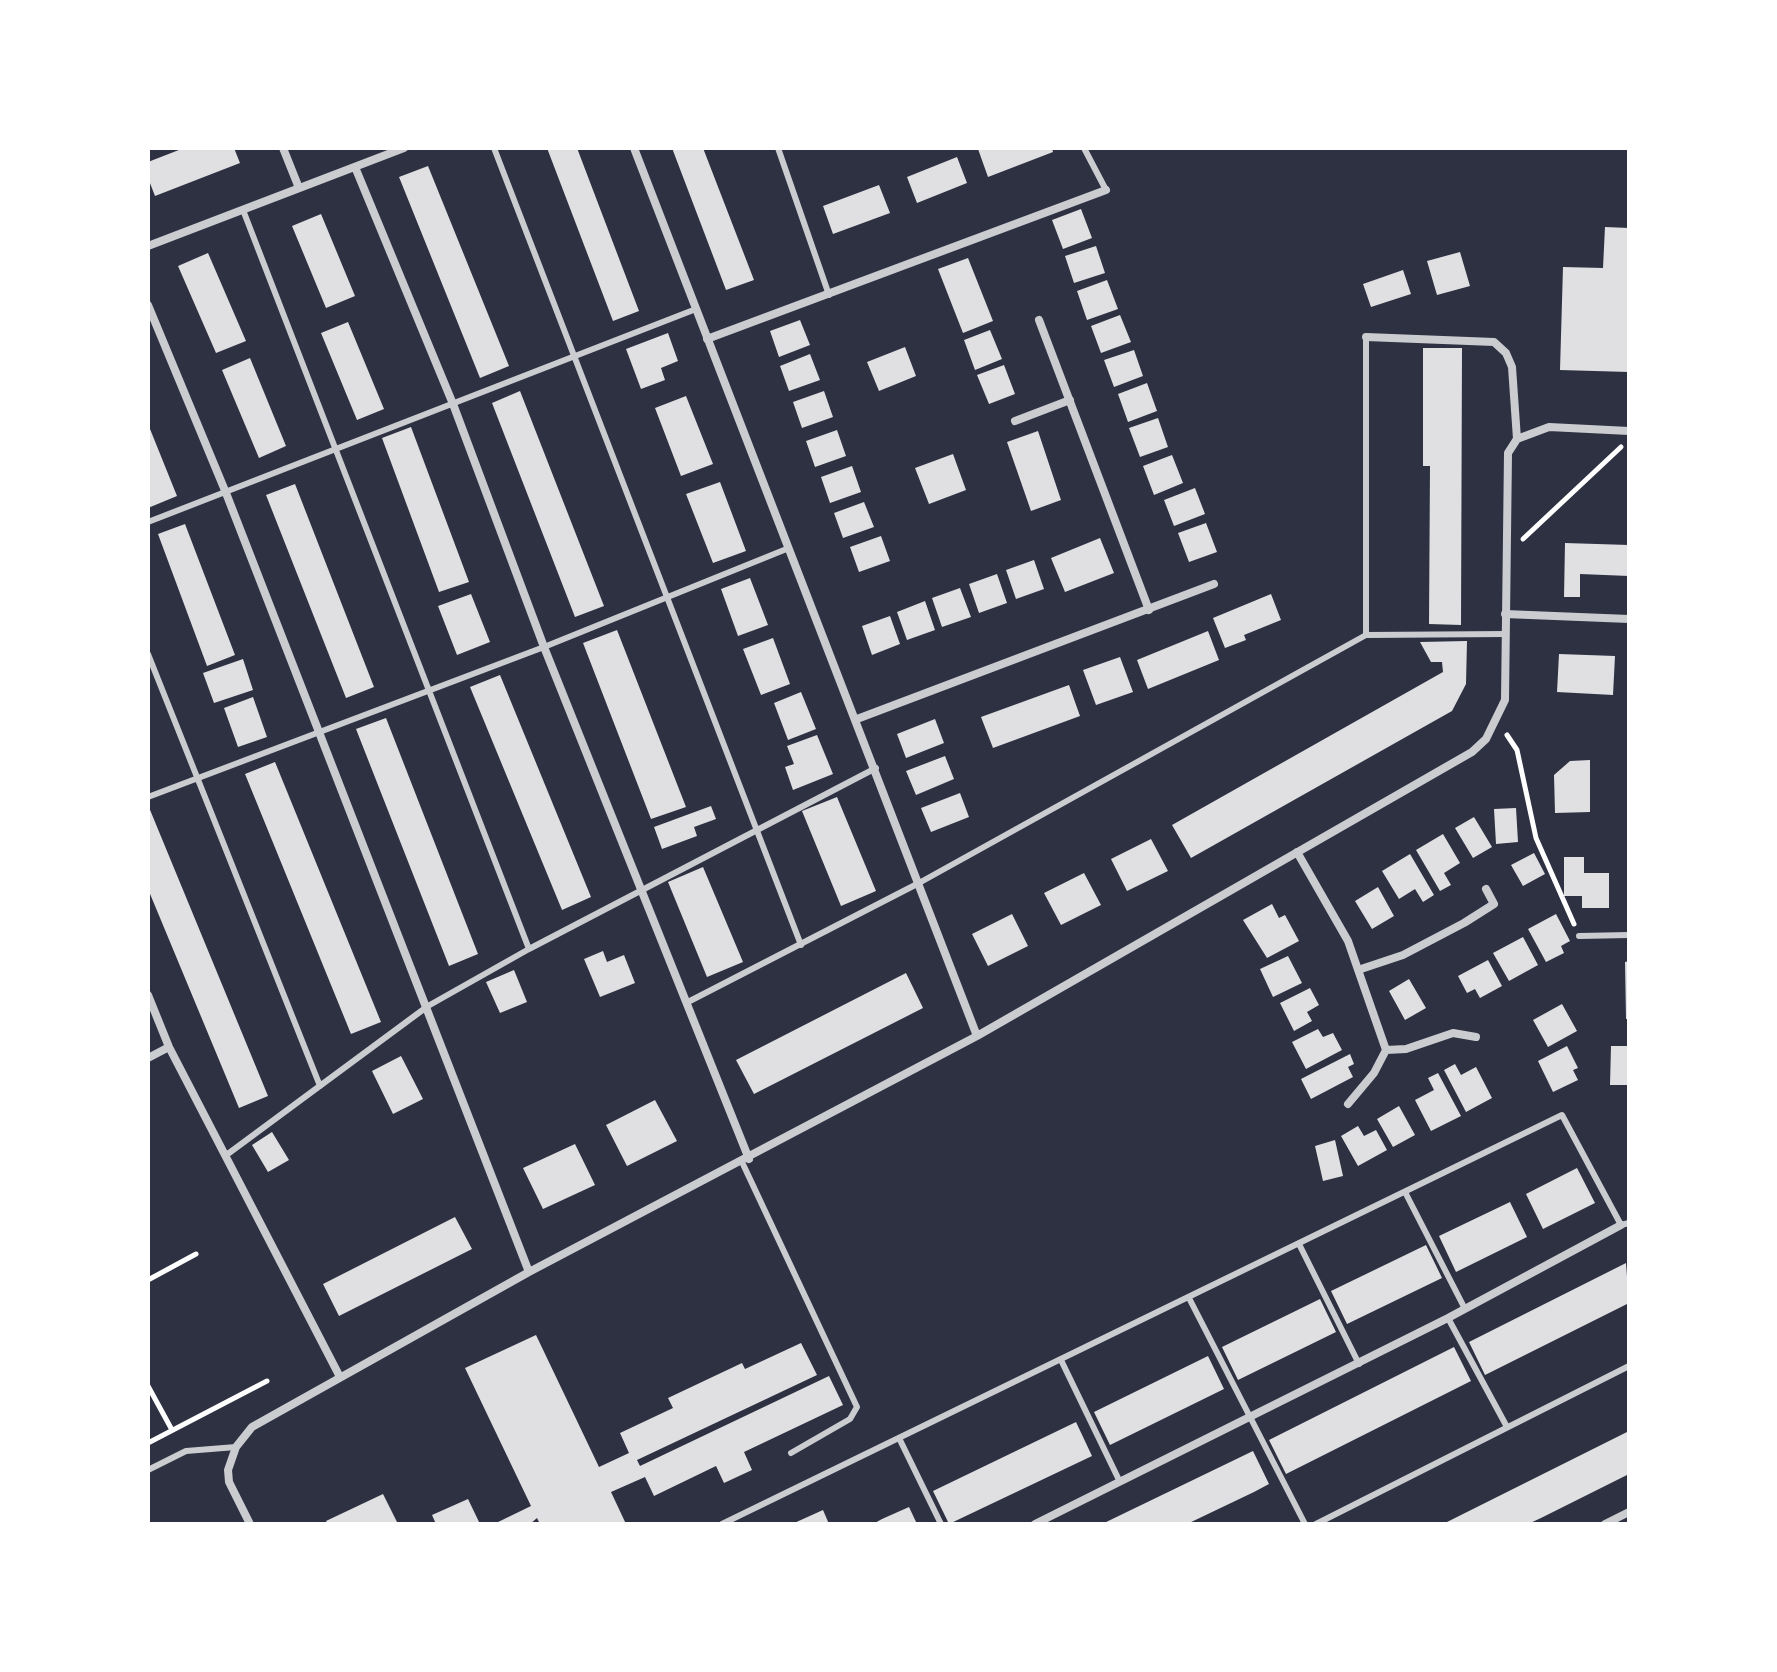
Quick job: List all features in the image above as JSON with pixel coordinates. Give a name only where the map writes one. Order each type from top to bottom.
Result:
[{"type":"street","points":[[283,148],[299,188]]},
{"type":"street","points":[[148,246],[404,148]]},
{"type":"street","points":[[634,148],[977,1036]]},
{"type":"street","points":[[355,167],[453,404],[544,647],[746,1160]]},
{"type":"street","points":[[707,339],[1106,190]]},
{"type":"street","points":[[148,305],[226,493],[529,1272]]},
{"type":"street","points":[[1039,320],[1149,610]]},
{"type":"street","points":[[250,1524],[229,1482],[228,1470],[236,1447],[252,1427],[529,1272],[977,1036],[1472,752],[1486,739],[1505,700],[1508,453],[1517,439],[1512,367],[1506,353],[1494,342],[1366,337]]},
{"type":"street","points":[[1015,421],[1070,400]]},
{"type":"street","points":[[1517,439],[1549,427],[1629,431]]},
{"type":"street","points":[[857,719],[1214,584]]},
{"type":"street","points":[[1505,614],[1629,619]]},
{"type":"street","points":[[1297,852],[1348,941],[1386,1050],[1374,1073],[1348,1104]]},
{"type":"street","points":[[1358,970],[1403,955],[1464,923],[1494,904],[1486,889]]},
{"type":"street","points":[[148,995],[169,1047],[340,1377]]},
{"type":"street","points":[[1386,1050],[1406,1049],[1453,1033],[1476,1037]]},
{"type":"street","points":[[148,1058],[169,1047]]},
{"type":"street","points":[[1035,1524],[1359,1364],[1625,1224]]},
{"type":"street","points":[[1605,1524],[1629,1512]]},
{"type":"lane","points":[[494,148],[801,945]]},
{"type":"lane","points":[[790,148],[779,150],[829,295]]},
{"type":"lane","points":[[1084,148],[1106,190]]},
{"type":"lane","points":[[243,210],[529,949]]},
{"type":"lane","points":[[148,522],[696,309]]},
{"type":"lane","points":[[1366,337],[1366,635]]},
{"type":"lane","points":[[148,797],[429,692],[789,548]]},
{"type":"lane","points":[[686,1003],[919,883],[1366,635],[1506,634]]},
{"type":"lane","points":[[148,654],[320,1086]]},
{"type":"lane","points":[[225,1156],[428,1006],[640,890],[876,768]]},
{"type":"lane","points":[[1579,936],[1629,935]]},
{"type":"lane","points":[[722,1524],[1562,1115],[1625,1224]]},
{"type":"lane","points":[[746,1160],[857,1407],[850,1419],[791,1453]]},
{"type":"lane","points":[[1405,1192],[1465,1309]]},
{"type":"lane","points":[[1299,1244],[1359,1364]]},
{"type":"lane","points":[[1189,1298],[1305,1524]]},
{"type":"lane","points":[[1448,1318],[1507,1427]]},
{"type":"lane","points":[[1061,1360],[1119,1480]]},
{"type":"lane","points":[[1316,1524],[1629,1366]]},
{"type":"lane","points":[[900,1440],[941,1524]]},
{"type":"lane","points":[[148,1470],[186,1451],[236,1447]]},
{"type":"path","points":[[1505,556],[1629,439]]},
{"type":"path","points":[[1497,721],[1517,750],[1536,838],[1579,936]]},
{"type":"path","points":[[148,1280],[196,1254]]},
{"type":"path","points":[[148,1443],[267,1381]]},
{"type":"path","points":[[148,1386],[172,1430]]},
{"type":"building","points":[[184,148],[234,148],[240,163],[155,196],[148,178],[148,162]]},
{"type":"building","points":[[547,148],[577,148],[639,311],[613,321]]},
{"type":"building","points":[[672,148],[703,148],[754,280],[726,290]]},
{"type":"building","points":[[1052,148],[1053,152],[988,177],[978,149]]},
{"type":"building","points":[[957,157],[967,183],[917,203],[907,177]]},
{"type":"building","points":[[428,166],[509,366],[480,378],[399,177]]},
{"type":"building","points":[[879,185],[890,213],[833,234],[823,206]]},
{"type":"building","points":[[1081,209],[1092,238],[1063,249],[1052,220]]},
{"type":"building","points":[[321,214],[355,296],[326,308],[292,226]]},
{"type":"building","points":[[1605,227],[1629,228],[1629,372],[1560,370],[1563,267],[1603,268]]},
{"type":"building","points":[[1096,246],[1105,273],[1074,283],[1065,256]]},
{"type":"building","points":[[1460,252],[1470,286],[1437,295],[1427,261]]},
{"type":"building","points":[[208,253],[246,341],[216,353],[178,266]]},
{"type":"building","points":[[968,258],[993,321],[963,333],[938,269]]},
{"type":"building","points":[[1403,270],[1411,294],[1371,307],[1363,284]]},
{"type":"building","points":[[1107,280],[1118,309],[1087,320],[1077,291]]},
{"type":"building","points":[[1120,315],[1131,342],[1101,353],[1091,326]]},
{"type":"building","points":[[800,320],[810,345],[779,357],[770,331]]},
{"type":"building","points":[[348,322],[384,409],[357,420],[321,333]]},
{"type":"building","points":[[990,330],[1002,359],[975,370],[964,340]]},
{"type":"building","points":[[668,333],[678,361],[661,368],[665,380],[641,389],[626,349]]},
{"type":"building","points":[[905,347],[916,376],[879,391],[867,362]]},
{"type":"building","points":[[1423,348],[1462,348],[1461,625],[1429,624],[1430,466],[1423,466]]},
{"type":"building","points":[[1134,350],[1143,376],[1114,387],[1104,360]]},
{"type":"building","points":[[810,354],[820,380],[789,391],[780,366]]},
{"type":"building","points":[[250,358],[286,446],[259,458],[222,370]]},
{"type":"building","points":[[1004,365],[1015,394],[989,404],[977,375]]},
{"type":"building","points":[[1147,383],[1157,411],[1128,422],[1118,394]]},
{"type":"building","points":[[520,391],[604,606],[575,617],[492,403]]},
{"type":"building","points":[[824,391],[833,417],[802,428],[793,402]]},
{"type":"building","points":[[686,396],[713,464],[681,476],[655,408]]},
{"type":"building","points":[[1158,418],[1168,447],[1140,457],[1129,428]]},
{"type":"building","points":[[148,424],[177,496],[148,508]]},
{"type":"building","points":[[411,427],[469,582],[439,592],[382,438]]},
{"type":"building","points":[[837,430],[846,456],[815,467],[806,441]]},
{"type":"building","points":[[1038,431],[1061,500],[1031,511],[1007,442]]},
{"type":"building","points":[[953,454],[966,490],[929,504],[915,468]]},
{"type":"building","points":[[1172,455],[1183,483],[1154,495],[1143,466]]},
{"type":"building","points":[[852,466],[861,492],[830,503],[821,477]]},
{"type":"building","points":[[720,482],[746,551],[713,563],[686,494]]},
{"type":"building","points":[[295,484],[374,687],[346,698],[266,495]]},
{"type":"building","points":[[1195,488],[1205,514],[1174,526],[1164,500]]},
{"type":"building","points":[[864,502],[874,527],[843,538],[834,513]]},
{"type":"building","points":[[1206,523],[1217,552],[1189,562],[1178,533]]},
{"type":"building","points":[[185,524],[235,655],[207,666],[158,534]]},
{"type":"building","points":[[881,536],[890,561],[859,572],[850,547]]},
{"type":"building","points":[[1100,538],[1114,573],[1065,592],[1051,558]]},
{"type":"building","points":[[1565,543],[1629,545],[1629,576],[1580,574],[1580,597],[1564,597]]},
{"type":"building","points":[[1034,560],[1044,589],[1016,599],[1006,570]]},
{"type":"building","points":[[997,574],[1007,603],[979,613],[969,584]]},
{"type":"building","points":[[750,578],[768,625],[738,636],[721,589]]},
{"type":"building","points":[[960,588],[971,617],[942,627],[932,598]]},
{"type":"building","points":[[471,594],[490,642],[457,655],[438,606]]},
{"type":"building","points":[[1271,594],[1281,620],[1244,635],[1246,640],[1225,648],[1213,618]]},
{"type":"building","points":[[925,601],[935,630],[907,640],[897,612]]},
{"type":"building","points":[[890,616],[900,644],[872,655],[862,626]]},
{"type":"building","points":[[617,630],[686,807],[651,819],[583,643]]},
{"type":"building","points":[[1208,631],[1219,660],[1148,689],[1137,660]]},
{"type":"building","points":[[773,638],[790,684],[761,695],[743,649]]},
{"type":"building","points":[[1467,641],[1466,684],[1452,711],[1191,858],[1172,825],[1443,672],[1442,662],[1431,662],[1420,642]]},
{"type":"building","points":[[1559,654],[1615,656],[1613,695],[1557,692]]},
{"type":"building","points":[[1120,657],[1133,692],[1096,705],[1083,670]]},
{"type":"building","points":[[243,659],[253,690],[214,703],[203,673]]},
{"type":"building","points":[[500,675],[591,897],[562,910],[470,687]]},
{"type":"building","points":[[1069,685],[1080,716],[993,748],[981,717]]},
{"type":"building","points":[[801,692],[816,729],[788,740],[774,703]]},
{"type":"building","points":[[253,697],[267,737],[238,747],[224,708]]},
{"type":"building","points":[[386,718],[478,954],[449,966],[356,729]]},
{"type":"building","points":[[935,719],[944,743],[906,758],[897,734]]},
{"type":"building","points":[[817,735],[833,774],[793,790],[785,767],[794,764],[787,746]]},
{"type":"building","points":[[945,756],[954,779],[916,795],[906,771]]},
{"type":"building","points":[[1590,760],[1590,812],[1555,813],[1554,775],[1570,761]]},
{"type":"building","points":[[275,762],[381,1022],[351,1034],[245,774]]},
{"type":"building","points":[[960,793],[969,817],[931,832],[921,808]]},
{"type":"building","points":[[837,797],[876,891],[841,906],[802,811]]},
{"type":"building","points":[[148,805],[268,1096],[239,1108],[148,889]]},
{"type":"building","points":[[711,806],[716,819],[694,827],[697,836],[662,849],[654,827]]},
{"type":"building","points":[[1516,808],[1518,842],[1496,844],[1494,809]]},
{"type":"building","points":[[1474,817],[1492,847],[1473,858],[1455,828]]},
{"type":"building","points":[[1443,834],[1460,863],[1444,873],[1451,885],[1440,891],[1416,850]]},
{"type":"building","points":[[1151,839],[1168,871],[1127,891],[1111,859]]},
{"type":"building","points":[[1534,853],[1545,874],[1523,886],[1511,865]]},
{"type":"building","points":[[1410,854],[1434,895],[1423,902],[1415,889],[1399,899],[1382,871]]},
{"type":"building","points":[[1564,857],[1584,857],[1584,873],[1609,873],[1609,908],[1582,908],[1582,896],[1564,896]]},
{"type":"building","points":[[703,867],[743,962],[707,977],[668,882]]},
{"type":"building","points":[[1084,873],[1101,905],[1061,925],[1044,893]]},
{"type":"building","points":[[1378,887],[1394,916],[1372,929],[1355,901]]},
{"type":"building","points":[[1272,904],[1279,918],[1285,915],[1299,941],[1267,958],[1243,920]]},
{"type":"building","points":[[1012,914],[1028,946],[988,966],[972,934]]},
{"type":"building","points":[[1556,914],[1570,941],[1561,946],[1564,953],[1546,962],[1528,929]]},
{"type":"building","points":[[1523,937],[1538,965],[1509,981],[1493,953]]},
{"type":"building","points":[[603,951],[607,962],[624,955],[635,983],[600,997],[584,959]]},
{"type":"building","points":[[1288,956],[1302,983],[1273,997],[1260,969]]},
{"type":"building","points":[[1488,960],[1502,986],[1480,998],[1475,989],[1467,993],[1458,976]]},
{"type":"building","points":[[1629,961],[1629,1019],[1626,1019],[1625,962]]},
{"type":"building","points":[[514,970],[527,1002],[500,1013],[486,982]]},
{"type":"building","points":[[906,973],[923,1008],[754,1094],[736,1060]]},
{"type":"building","points":[[1409,979],[1426,1008],[1405,1020],[1389,991]]},
{"type":"building","points":[[1310,988],[1319,1005],[1307,1012],[1312,1021],[1294,1031],[1280,1003]]},
{"type":"building","points":[[1562,1004],[1577,1031],[1548,1047],[1533,1020]]},
{"type":"building","points":[[1318,1029],[1323,1037],[1333,1033],[1342,1050],[1306,1069],[1292,1042]]},
{"type":"building","points":[[1567,1046],[1578,1068],[1573,1070],[1578,1080],[1553,1092],[1538,1061]]},
{"type":"building","points":[[1611,1046],[1629,1046],[1629,1085],[1610,1085]]},
{"type":"building","points":[[1350,1054],[1354,1064],[1348,1067],[1353,1077],[1311,1099],[1301,1079]]},
{"type":"building","points":[[401,1056],[423,1099],[393,1114],[372,1071]]},
{"type":"building","points":[[1455,1064],[1461,1075],[1476,1067],[1492,1098],[1466,1112],[1444,1070]]},
{"type":"building","points":[[1438,1073],[1461,1116],[1431,1131],[1415,1100],[1434,1090],[1428,1078]]},
{"type":"building","points":[[655,1100],[677,1141],[627,1166],[606,1125]]},
{"type":"building","points":[[1399,1106],[1415,1135],[1393,1147],[1377,1119]]},
{"type":"building","points":[[1358,1126],[1364,1136],[1376,1130],[1387,1150],[1358,1166],[1341,1136]]},
{"type":"building","points":[[272,1132],[289,1160],[268,1172],[252,1145]]},
{"type":"building","points":[[1335,1140],[1343,1176],[1323,1181],[1315,1146]]},
{"type":"building","points":[[575,1144],[595,1185],[543,1209],[523,1168]]},
{"type":"building","points":[[1577,1168],[1595,1203],[1543,1229],[1526,1194]]},
{"type":"building","points":[[1510,1202],[1527,1237],[1456,1272],[1439,1236]]},
{"type":"building","points":[[455,1217],[472,1249],[339,1316],[323,1284]]},
{"type":"building","points":[[1426,1245],[1442,1278],[1347,1324],[1331,1291]]},
{"type":"building","points":[[1626,1263],[1629,1303],[1485,1375],[1469,1342]]},
{"type":"building","points":[[1320,1299],[1336,1332],[1238,1380],[1222,1347]]},
{"type":"building","points":[[536,1335],[599,1467],[629,1453],[620,1433],[673,1408],[668,1398],[742,1363],[745,1369],[801,1343],[817,1375],[637,1460],[640,1466],[829,1376],[843,1405],[744,1452],[752,1470],[724,1483],[716,1466],[654,1496],[645,1477],[611,1492],[626,1524],[540,1524],[537,1518],[530,1524],[494,1524],[531,1506],[465,1368]]},
{"type":"building","points":[[1454,1347],[1471,1381],[1286,1474],[1269,1440]]},
{"type":"building","points":[[1208,1356],[1224,1389],[1110,1445],[1094,1412]]},
{"type":"building","points":[[1076,1422],[1092,1456],[949,1524],[933,1491]]},
{"type":"building","points":[[1629,1431],[1629,1474],[1541,1518],[1528,1524],[1443,1524]]},
{"type":"building","points":[[1253,1451],[1269,1484],[1254,1492],[1187,1524],[1102,1524]]},
{"type":"building","points":[[383,1494],[398,1524],[328,1524],[326,1521]]},
{"type":"building","points":[[468,1499],[480,1524],[436,1524],[432,1515]]},
{"type":"building","points":[[909,1507],[917,1524],[873,1524],[882,1519]]},
{"type":"building","points":[[823,1510],[829,1524],[792,1524]]}]
